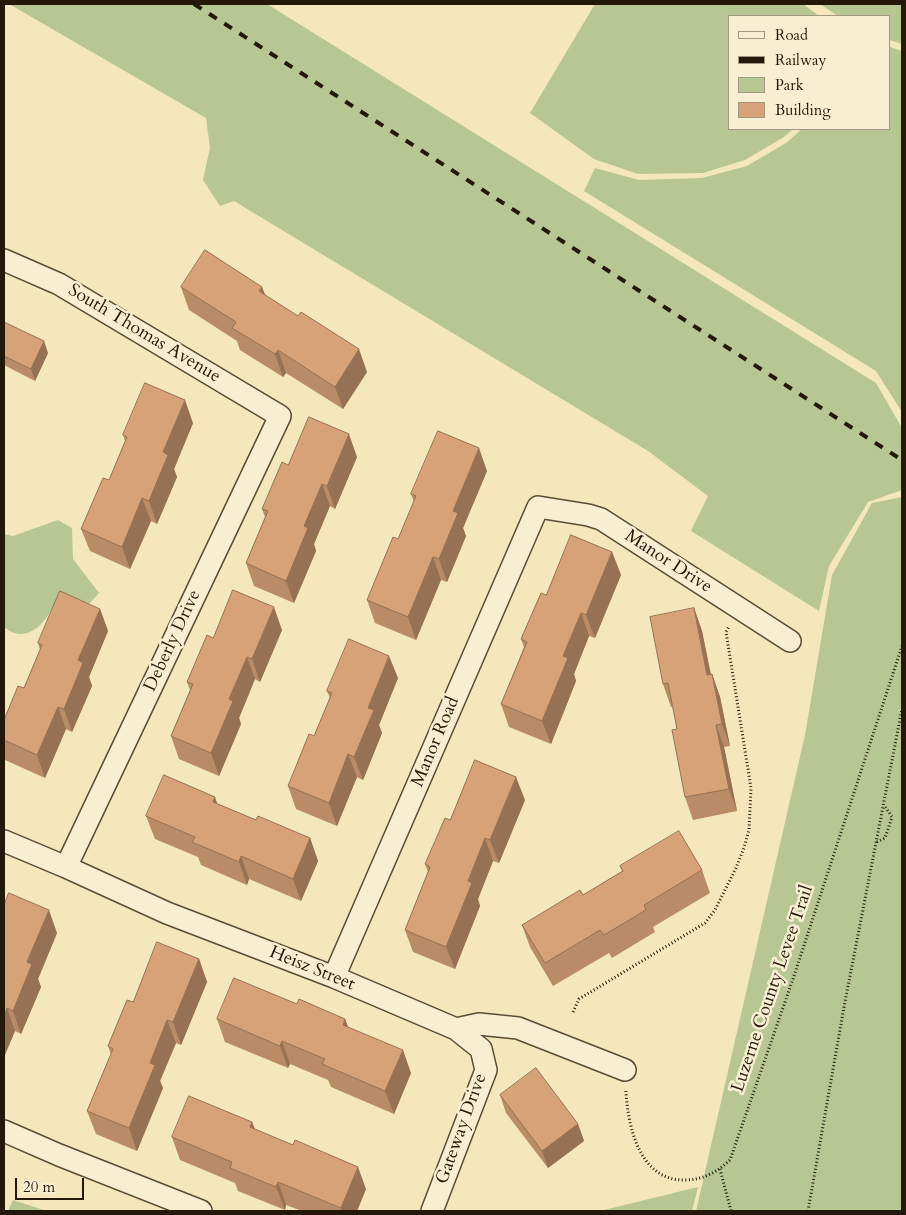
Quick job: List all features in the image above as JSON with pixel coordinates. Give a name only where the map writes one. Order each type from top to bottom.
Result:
[{"type":"street","name":"South Thomas Avenue","points":[[4,260],[59,284],[280,416]]},
{"type":"street","name":"Deberly Drive","points":[[66,867],[280,416]]},
{"type":"street","name":"Manor Drive","points":[[538,507],[601,519],[790,641]]},
{"type":"street","name":"Manor Road","points":[[334,977],[538,507]]},
{"type":"street","name":"Heisz Street","points":[[4,841],[167,913],[334,977],[456,1029]]},
{"type":"street","points":[[456,1029],[479,1024],[518,1028],[625,1070]]},
{"type":"street","name":"Gateway Drive","points":[[432,1211],[486,1070],[480,1049],[456,1029]]},
{"type":"street","points":[[4,1131],[59,1155],[201,1211]]},
{"type":"path","points":[[573,1012],[579,999],[705,923],[715,910],[736,868],[744,848],[748,830],[751,788],[726,632],[740,608]]},
{"type":"path","name":"Luzerne County Levee Trail","points":[[720,1169],[730,1160],[902,646]]},
{"type":"path","points":[[808,1211],[844,1008],[902,709]]},
{"type":"path","points":[[876,843],[885,838],[892,817],[884,804]]},
{"type":"path","points":[[625,1070],[626,1098],[632,1129],[637,1146],[645,1161],[656,1173],[669,1179],[696,1180],[720,1169],[731,1211]]},
{"type":"green space","points":[[9,4],[267,4],[876,383],[902,428],[902,490],[868,502],[829,566],[819,611],[691,531],[708,496],[648,451],[234,201],[220,206],[203,180],[210,148],[206,118]]},
{"type":"green space","points":[[595,4],[803,4],[818,15],[728,15],[728,130],[792,130],[784,137],[745,160],[703,173],[638,174],[594,159],[530,113]]},
{"type":"green space","points":[[820,4],[902,4],[902,44],[891,40],[891,15],[836,15]]},
{"type":"green space","points":[[891,47],[902,51],[902,412],[876,371],[584,191],[595,168],[639,180],[702,178],[747,166],[786,143],[801,130],[891,130]]},
{"type":"green space","points":[[902,497],[902,1211],[696,1211],[805,735],[832,575],[872,503]]},
{"type":"green space","points":[[58,520],[72,528],[73,559],[99,593],[89,604],[58,599],[46,618],[36,629],[22,634],[14,633],[4,627],[4,534],[13,536]]},
{"type":"green space","points":[[698,1187],[692,1211],[600,1211]]},
{"type":"green space","points":[[13,1200],[47,1211],[8,1211]]},
{"type":"building","points":[[205,250],[262,287],[259,291],[298,316],[301,312],[359,349],[335,387],[278,350],[275,354],[232,328],[236,322],[181,287]]},
{"type":"building","points":[[4,322],[44,341],[31,369],[4,356]]},
{"type":"building","points":[[145,383],[185,400],[163,452],[168,455],[149,501],[142,498],[122,547],[81,529],[103,478],[109,480],[127,437],[123,435]]},
{"type":"building","points":[[309,417],[349,434],[327,486],[322,484],[304,526],[308,528],[286,581],[246,563],[268,511],[262,509],[282,462],[288,465]]},
{"type":"building","points":[[438,431],[479,448],[453,511],[458,513],[439,559],[433,557],[408,617],[367,600],[393,537],[398,539],[416,496],[411,494]]},
{"type":"building","points":[[571,535],[612,552],[586,615],[581,613],[563,656],[568,658],[542,721],[501,704],[527,642],[521,639],[541,593],[546,595]]},
{"type":"building","points":[[233,590],[274,607],[252,659],[247,657],[229,699],[233,701],[211,753],[171,736],[193,684],[187,682],[207,635],[213,638]]},
{"type":"building","points":[[60,591],[100,609],[78,660],[83,663],[64,709],[58,707],[37,755],[4,740],[4,720],[18,686],[24,688],[42,645],[38,643]]},
{"type":"building","points":[[694,608],[707,675],[712,674],[722,724],[716,725],[729,789],[685,797],[672,730],[677,729],[668,683],[663,684],[650,617]]},
{"type":"building","points":[[349,639],[389,656],[368,708],[374,710],[354,757],[348,754],[329,803],[288,786],[309,734],[314,736],[332,693],[327,691]]},
{"type":"building","points":[[475,760],[516,777],[490,840],[485,838],[468,881],[472,883],[446,947],[405,930],[430,867],[425,864],[445,818],[450,820]]},
{"type":"building","points":[[164,775],[215,797],[213,802],[256,820],[258,816],[310,838],[293,879],[241,856],[239,862],[192,842],[195,837],[146,816]]},
{"type":"building","points":[[679,831],[702,870],[644,905],[646,910],[604,935],[600,930],[545,963],[522,925],[580,890],[583,895],[623,871],[620,866]]},
{"type":"building","points":[[9,893],[49,910],[27,962],[32,964],[13,1011],[7,1008],[4,1015],[4,905]]},
{"type":"building","points":[[157,942],[199,959],[173,1022],[167,1020],[150,1063],[155,1065],[129,1128],[87,1111],[113,1049],[108,1046],[127,1000],[133,1002]]},
{"type":"building","points":[[234,978],[297,1004],[299,999],[345,1019],[343,1025],[403,1050],[385,1091],[322,1064],[325,1059],[282,1041],[280,1046],[217,1019]]},
{"type":"building","points":[[536,1068],[578,1124],[542,1151],[500,1095]]},
{"type":"building","points":[[189,1096],[252,1122],[250,1127],[293,1145],[295,1140],[358,1167],[341,1208],[278,1182],[276,1187],[230,1168],[232,1162],[172,1137]]},
{"type":"railway","points":[[194,4],[902,460]]}]
